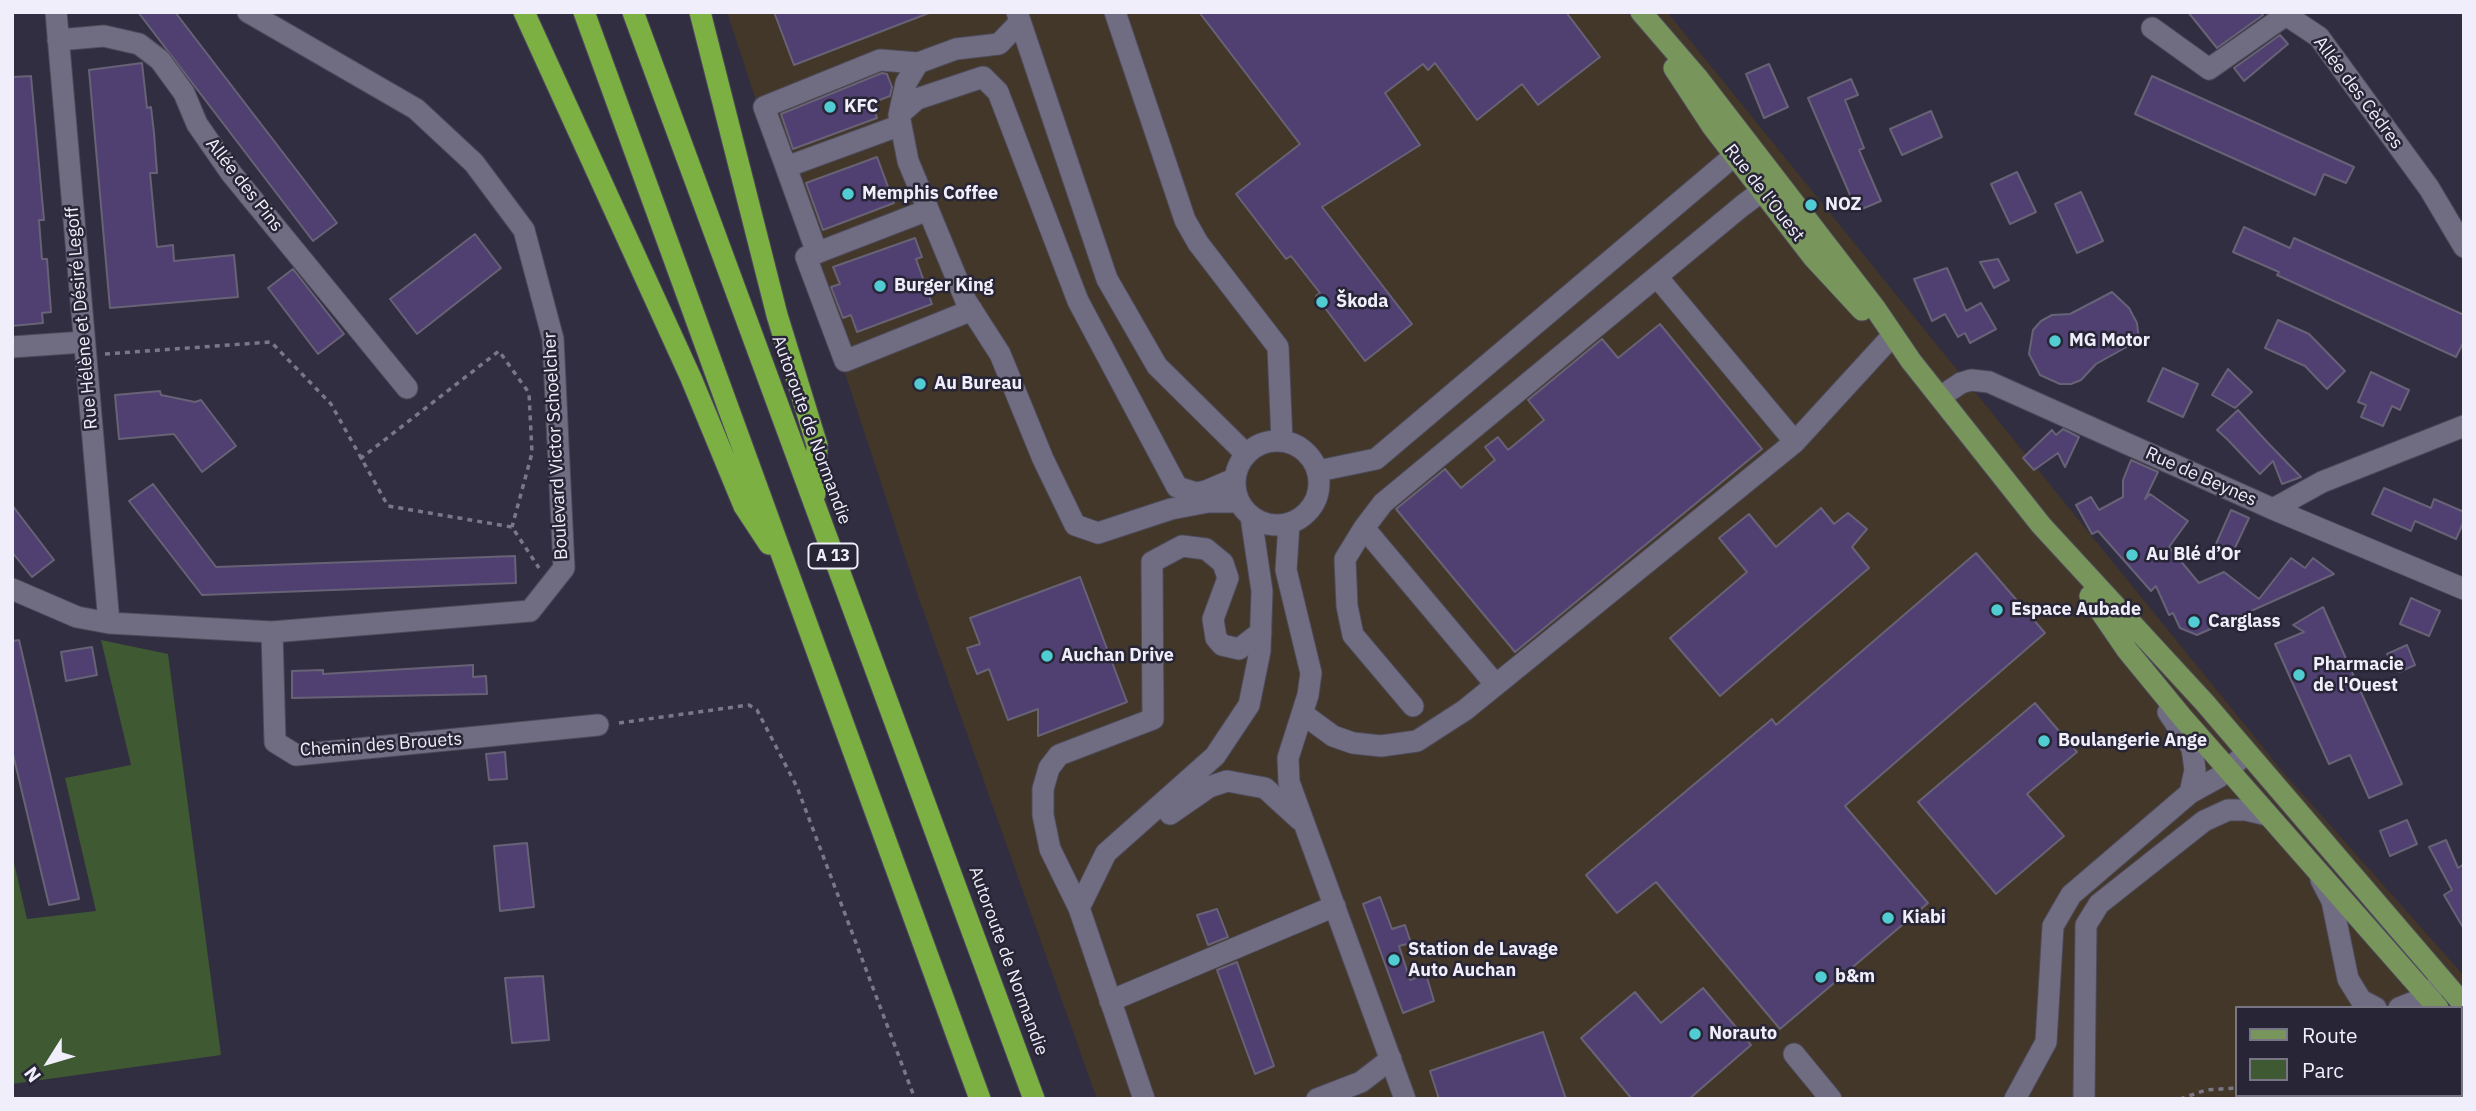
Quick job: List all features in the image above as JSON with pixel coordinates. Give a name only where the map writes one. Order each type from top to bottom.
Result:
[{"type":"highway","points":[[524,12],[691,378],[744,506],[788,571]]},
{"type":"highway","name":"A 13","points":[[584,12],[981,1099]]},
{"type":"highway","name":"Autoroute de Normandie","points":[[633,12],[1034,1099]]},
{"type":"highway","points":[[700,12],[777,315],[817,445],[815,506]]},
{"type":"main road","name":"Rue de l'Ouest","points":[[1639,12],[1741,150],[1762,191],[1825,272],[1891,337]]},
{"type":"main road","name":"Rue de l'Ouest","points":[[1741,150],[1784,191],[1891,337],[2041,525]]},
{"type":"main road","points":[[2041,525],[2127,650],[2267,816],[2433,1003]]},
{"type":"main road","points":[[2041,525],[2254,760],[2456,991]]},
{"type":"street","name":"Rue Hélène et Désiré Legoff","points":[[56,12],[109,623]]},
{"type":"street","name":"Boulevard Victor Schoelcher","points":[[12,589],[77,617],[109,623],[272,632],[530,611],[564,568],[553,339],[524,230],[474,163],[416,109],[248,12]]},
{"type":"street","points":[[1115,12],[1185,220],[1198,243],[1278,347],[1282,441]]},
{"type":"street","name":"Allée des Cèdres","points":[[2152,28],[2209,69],[2286,15],[2319,37],[2429,188],[2464,247]]},
{"type":"street","points":[[1018,17],[1107,279],[1157,366],[1245,454]]},
{"type":"street","points":[[817,253],[764,107],[880,61],[918,63],[956,49],[999,44],[1018,17]]},
{"type":"street","name":"Allée des Pins","points":[[58,40],[104,36],[139,44],[160,60],[184,93],[197,124],[231,173],[407,388]]},
{"type":"street","points":[[918,63],[906,83],[900,120],[908,161],[972,310],[1000,354],[1043,459],[1075,525],[1098,534],[1171,509],[1208,502],[1245,509],[1263,523],[1289,524],[1310,509],[1320,484],[1318,471],[1310,456],[1298,446],[1282,441],[1256,446],[1245,454],[1234,479],[1196,493],[1177,487]]},
{"type":"street","points":[[786,167],[900,120],[917,99],[983,77],[998,92],[1078,301],[1177,487],[1171,509]]},
{"type":"street","points":[[1318,471],[1376,459],[1741,150]]},
{"type":"street","points":[[1413,706],[1353,635],[1347,606],[1345,559],[1364,528],[1383,503],[1762,191],[1784,191]]},
{"type":"street","points":[[928,210],[806,257],[845,361],[972,310]]},
{"type":"street","points":[[1658,278],[1795,442]]},
{"type":"street","points":[[1303,714],[1333,736],[1353,743],[1381,746],[1417,741],[1465,710],[1795,442],[1891,337]]},
{"type":"street","points":[[12,347],[84,349]]},
{"type":"street","name":"Rue de Beynes","points":[[1940,397],[1961,383],[1972,380],[1989,382],[2273,509],[2464,589]]},
{"type":"street","points":[[2273,509],[2322,482],[2464,426]]},
{"type":"street","points":[[1079,908],[1106,853],[1143,823],[1215,756],[1249,705],[1260,651],[1262,592],[1245,509],[1234,479]]},
{"type":"street","points":[[1289,524],[1286,570],[1311,673],[1303,714],[1288,758],[1289,782],[1405,1099]]},
{"type":"street","points":[[1364,528],[1496,685]]},
{"type":"street","points":[[1144,1099],[1079,908],[1050,849],[1043,815],[1043,789],[1049,768],[1059,755],[1153,719],[1152,562],[1182,545],[1206,548],[1223,563],[1228,578],[1213,619],[1216,638],[1223,645],[1239,649],[1261,632]]},
{"type":"street","name":"Chemin des Brouets","points":[[272,632],[275,742],[296,755],[598,725]]},
{"type":"street","points":[[2127,650],[2192,748],[2195,770],[2190,793]]},
{"type":"street","points":[[2015,1099],[2046,1042],[2053,926],[2071,895],[2190,793],[2234,777],[2254,760]]},
{"type":"street","points":[[2228,810],[2234,777]]},
{"type":"street","points":[[1143,823],[1172,813],[1201,791],[1227,781],[1265,788],[1308,830]]},
{"type":"street","points":[[2084,1099],[2086,925],[2099,904],[2204,821],[2228,810],[2246,810],[2267,816]]},
{"type":"street","points":[[2320,876],[2332,901],[2348,979],[2361,1000],[2372,1006]]},
{"type":"street","points":[[1110,1001],[1335,906]]},
{"type":"street","points":[[2413,1006],[2433,1003],[2456,991]]},
{"type":"street","points":[[1794,1054],[1831,1099]]},
{"type":"street","points":[[1317,1099],[1361,1082],[1391,1059]]},
{"type":"path","points":[[84,349],[271,342],[331,404],[388,506],[512,527],[551,585]]},
{"type":"path","points":[[360,459],[499,351],[529,393],[532,453],[512,527]]},
{"type":"path","points":[[598,725],[750,705],[757,710],[797,787],[915,1099]]},
{"type":"path","points":[[2180,1099],[2206,1090],[2234,1088]]},
{"type":"shaded area","points":[[727,12],[1667,12],[2283,772],[2464,976],[2464,1099],[1097,1099],[917,593]]},
{"type":"green space","points":[[101,640],[168,654],[221,1055],[12,1084],[12,854],[27,919],[96,911],[65,778],[131,765]]},
{"type":"building","points":[[138,12],[175,12],[337,223],[313,241]]},
{"type":"building","points":[[774,12],[929,12],[929,13],[794,65]]},
{"type":"building","points":[[1199,12],[1566,12],[1600,57],[1538,105],[1522,84],[1477,120],[1435,63],[1428,70],[1423,64],[1385,93],[1420,145],[1322,207],[1412,324],[1365,361],[1316,296],[1320,293],[1291,256],[1286,259],[1236,194],[1300,144]]},
{"type":"building","points":[[2188,12],[2261,12],[2263,15],[2217,48]]},
{"type":"building","points":[[2280,35],[2288,44],[2244,81],[2234,68]]},
{"type":"building","points":[[142,63],[147,108],[151,107],[154,133],[157,173],[150,173],[157,247],[173,245],[174,261],[234,255],[238,297],[110,308],[89,70]]},
{"type":"building","points":[[1769,64],[1788,107],[1764,118],[1746,74]]},
{"type":"building","name":"KFC","points":[[882,73],[887,74],[892,87],[890,96],[872,103],[877,118],[793,149],[781,114]]},
{"type":"building","points":[[31,76],[44,220],[39,220],[42,259],[47,259],[51,312],[42,313],[43,323],[12,326],[12,77]]},
{"type":"building","points":[[2152,76],[2354,167],[2346,183],[2324,174],[2315,195],[2135,114]]},
{"type":"building","points":[[1851,79],[1858,95],[1845,100],[1864,148],[1859,150],[1881,201],[1857,211],[1808,98]]},
{"type":"building","points":[[1931,111],[1942,137],[1902,155],[1890,129]]},
{"type":"building","name":"Memphis Coffee","points":[[877,157],[894,203],[823,230],[806,183]]},
{"type":"building","points":[[2017,172],[2036,212],[2010,224],[1991,184]]},
{"type":"building","points":[[2081,192],[2103,241],[2077,253],[2055,204]]},
{"type":"building","points":[[2244,227],[2290,248],[2294,238],[2464,315],[2464,341],[2456,357],[2233,252]]},
{"type":"building","points":[[475,234],[501,268],[417,334],[390,299]]},
{"type":"building","name":"Burger King","points":[[915,238],[922,257],[916,259],[932,304],[857,332],[851,315],[843,318],[831,287],[840,284],[833,267]]},
{"type":"building","points":[[1998,259],[2009,280],[1994,288],[1980,262]]},
{"type":"building","points":[[1947,268],[1966,311],[1981,303],[1996,329],[1970,343],[1965,333],[1958,337],[1945,314],[1932,321],[1914,279]]},
{"type":"building","points":[[293,269],[344,334],[318,354],[268,288]]},
{"type":"building","points":[[2112,292],[2129,308],[2137,323],[2139,340],[2096,364],[2081,380],[2071,384],[2060,384],[2040,375],[2029,354],[2033,330],[2041,321],[2052,315],[2070,314]]},
{"type":"building","points":[[2278,320],[2309,334],[2345,371],[2327,389],[2305,366],[2265,348]]},
{"type":"building","points":[[1660,324],[1762,449],[1515,652],[1396,509],[1445,469],[1461,488],[1495,460],[1485,447],[1498,437],[1508,450],[1544,420],[1528,400],[1602,339],[1618,358]]},
{"type":"building","points":[[2163,368],[2198,384],[2183,417],[2148,401]]},
{"type":"building","points":[[2228,369],[2252,392],[2235,408],[2212,395]]},
{"type":"building","points":[[2371,372],[2409,390],[2400,410],[2392,406],[2383,426],[2361,417],[2366,405],[2358,402]]},
{"type":"building","points":[[160,391],[161,395],[195,402],[201,400],[236,446],[202,472],[174,434],[119,439],[115,395]]},
{"type":"building","points":[[2238,410],[2301,477],[2282,484],[2273,461],[2260,474],[2217,430]]},
{"type":"building","points":[[2063,429],[2079,437],[2065,467],[2058,453],[2034,470],[2023,458],[2052,430],[2056,435]]},
{"type":"building","points":[[2131,460],[2158,472],[2145,499],[2150,494],[2188,521],[2169,547],[2199,583],[2224,572],[2259,599],[2291,558],[2305,568],[2313,558],[2334,574],[2197,635],[2180,628],[2173,613],[2169,615],[2156,586],[2151,591],[2098,531],[2092,534],[2076,505],[2091,497],[2099,510],[2123,497],[2123,480]]},
{"type":"building","points":[[153,484],[216,567],[515,556],[516,583],[202,595],[129,501]]},
{"type":"building","points":[[2384,488],[2431,508],[2434,499],[2464,512],[2464,521],[2456,539],[2415,521],[2411,531],[2372,514]]},
{"type":"building","points":[[12,505],[54,560],[32,577],[12,552]]},
{"type":"building","points":[[1821,508],[1834,524],[1848,513],[1867,529],[1852,547],[1869,568],[1720,696],[1670,638],[1747,572],[1719,538],[1749,514],[1776,547]]},
{"type":"building","points":[[2231,510],[2249,518],[2233,552],[2216,544]]},
{"type":"building","points":[[1976,553],[2045,633],[1845,806],[1928,903],[1780,1029],[1656,882],[1617,913],[1586,875],[1772,719],[1776,725]]},
{"type":"building","name":"Auchan Drive","points":[[1080,577],[1127,702],[1038,736],[1038,709],[1008,720],[989,669],[977,674],[967,648],[980,644],[970,618]]},
{"type":"building","points":[[2411,598],[2440,611],[2429,636],[2400,624]]},
{"type":"building","points":[[2323,607],[2402,784],[2369,798],[2350,755],[2329,764],[2275,644],[2304,632],[2293,625]]},
{"type":"building","points":[[19,640],[79,899],[49,905],[12,750],[12,641]]},
{"type":"building","points":[[2407,645],[2415,665],[2399,672],[2387,654]]},
{"type":"building","points":[[92,647],[97,675],[66,681],[61,652]]},
{"type":"building","points":[[473,665],[473,677],[486,676],[487,694],[292,698],[292,671],[323,670],[323,674]]},
{"type":"building","points":[[2035,703],[2077,752],[2027,794],[2064,836],[1996,894],[1918,802]]},
{"type":"building","points":[[505,752],[507,779],[489,780],[486,754]]},
{"type":"building","points":[[2407,820],[2417,844],[2390,856],[2380,831]]},
{"type":"building","points":[[2446,840],[2458,868],[2464,864],[2464,929],[2444,895],[2452,890],[2429,847]]},
{"type":"building","points":[[527,843],[534,907],[500,911],[494,846]]},
{"type":"building","name":"Station de Lavage Auto Auchan","points":[[1380,897],[1392,929],[1405,925],[1411,943],[1399,946],[1410,980],[1426,974],[1434,1001],[1403,1013],[1363,904]]},
{"type":"building","points":[[1217,909],[1228,937],[1208,945],[1197,915]]},
{"type":"building","points":[[1237,962],[1274,1066],[1255,1074],[1217,970]]},
{"type":"building","points":[[543,976],[549,1040],[512,1043],[505,978]]},
{"type":"building","name":"Norauto","points":[[1703,988],[1751,1045],[1689,1099],[1632,1099],[1581,1038],[1635,992],[1661,1023]]},
{"type":"building","points":[[1543,1032],[1566,1099],[1439,1099],[1430,1071]]},
{"type":"place","name":"KFC","points":[[830,107]]},
{"type":"place","name":"Memphis Coffee","points":[[848,194]]},
{"type":"place","name":"NOZ","points":[[1811,205]]},
{"type":"place","name":"Burger King","points":[[880,286]]},
{"type":"place","name":"Škoda","points":[[1322,302]]},
{"type":"place","name":"MG Motor","points":[[2055,341]]},
{"type":"place","name":"Au Bureau","points":[[920,384]]},
{"type":"place","name":"Au Blé d’Or","points":[[2132,555]]},
{"type":"place","name":"Espace Aubade","points":[[1997,610]]},
{"type":"place","name":"Carglass","points":[[2194,622]]},
{"type":"place","name":"Auchan Drive","points":[[1047,656]]},
{"type":"place","name":"Pharmacie de l'Ouest","points":[[2299,675]]},
{"type":"place","name":"Boulangerie Ange","points":[[2044,741]]},
{"type":"place","name":"Kiabi","points":[[1888,918]]},
{"type":"place","name":"Station de Lavage Auto Auchan","points":[[1394,960]]},
{"type":"place","name":"b&m","points":[[1821,977]]},
{"type":"place","name":"Norauto","points":[[1695,1034]]}]
